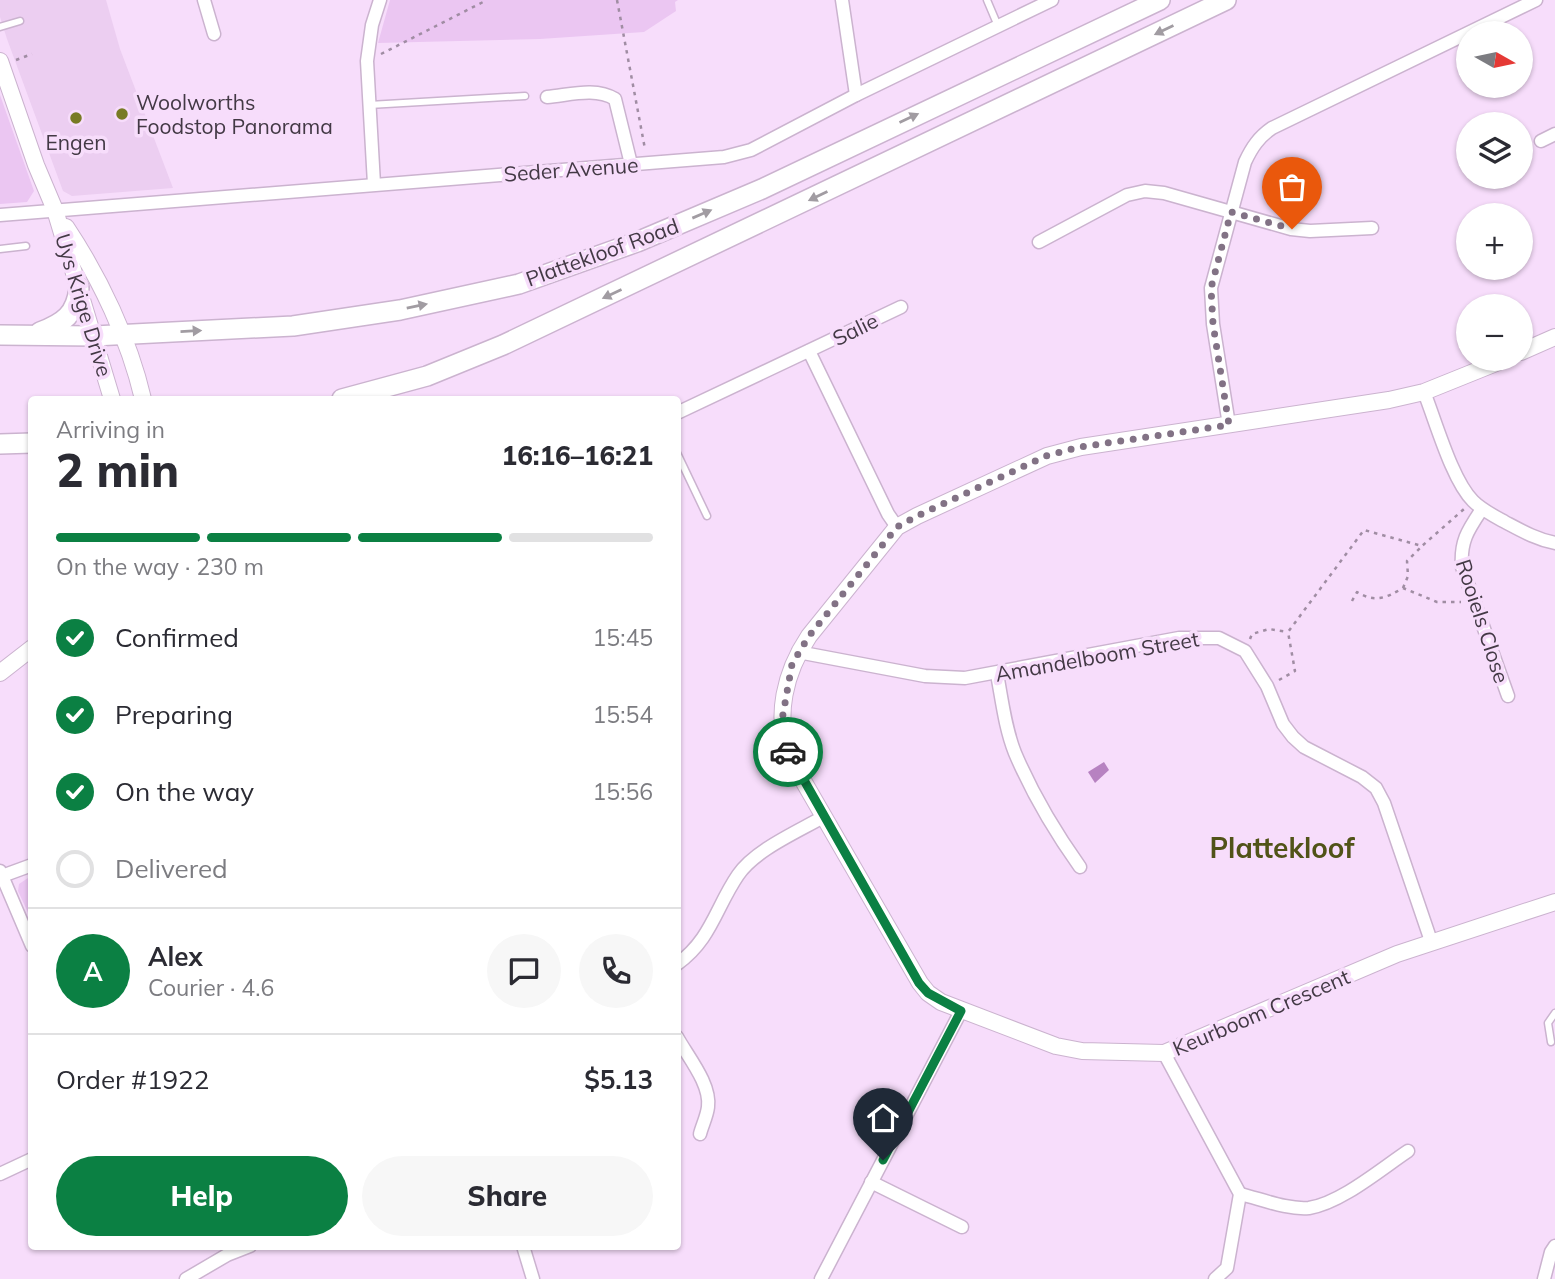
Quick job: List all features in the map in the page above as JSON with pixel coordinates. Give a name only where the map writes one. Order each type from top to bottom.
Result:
[{"type":"main road","name":"Plattekloof Road","points":[[0,335],[94,336],[293,326],[400,310],[519,284],[637,242],[762,189],[1160,0]]},
{"type":"main road","name":"Plattekloof Road","points":[[353,396],[427,376],[503,345],[1226,0]]},
{"type":"main road","points":[[33,335],[58,325],[69,317],[79,288]]},
{"type":"main road","points":[[0,443],[28,443]]},
{"type":"street","points":[[204,0],[214,34]]},
{"type":"street","points":[[374,184],[367,61],[372,25],[380,0]]},
{"type":"street","points":[[842,0],[856,95]]},
{"type":"street","name":"Seder Avenue","points":[[0,215],[724,157],[751,150],[856,95],[1052,0]]},
{"type":"street","points":[[1229,425],[1213,324],[1211,288],[1231,212],[1252,148],[1260,136],[1536,0]]},
{"type":"street","name":"Uys Krige Drive","points":[[0,61],[36,165],[55,210],[111,396]]},
{"type":"street","points":[[547,97],[596,92],[615,99],[631,164]]},
{"type":"street","points":[[1541,141],[1555,134]]},
{"type":"street","points":[[1039,242],[1127,195],[1145,191],[1164,193],[1310,232],[1372,228]]},
{"type":"street","name":"Uys Krige Drive","points":[[55,210],[78,245],[123,334],[142,396]]},
{"type":"street","name":"Salie","points":[[681,410],[901,307]]},
{"type":"street","points":[[1533,347],[1555,337]]},
{"type":"street","points":[[809,351],[888,514],[897,527]]},
{"type":"street","name":"Keurboom Crescent","points":[[1476,371],[1424,392],[1388,400],[1080,447],[1046,456],[929,510],[897,527],[798,653],[787,683],[782,720],[783,737],[790,758],[919,983],[928,993],[961,1011],[1056,1046],[1082,1051],[1164,1053],[1431,941],[1555,902]]},
{"type":"street","points":[[1424,392],[1458,477],[1477,505],[1531,536],[1555,543]]},
{"type":"street","name":"Rooiels Close","points":[[1477,505],[1461,549],[1462,567],[1508,696]]},
{"type":"street","name":"Amandelboom Street","points":[[798,653],[946,678],[997,674],[1179,638],[1219,638],[1245,650]]},
{"type":"street","points":[[1245,650],[1267,686],[1283,724],[1293,737],[1304,747],[1363,776],[1376,788],[1384,803],[1431,941]]},
{"type":"street","points":[[0,673],[28,651]]},
{"type":"street","points":[[0,673],[28,662]]},
{"type":"street","points":[[997,674],[1006,725],[1015,754],[1058,836],[1080,867]]},
{"type":"street","points":[[681,960],[708,933],[737,876],[747,864],[823,817]]},
{"type":"street","points":[[28,866],[1,873],[28,937]]},
{"type":"street","points":[[821,1279],[961,1011]]},
{"type":"street","points":[[681,1044],[704,1084],[708,1097],[708,1109],[700,1134]]},
{"type":"street","points":[[1164,1053],[1240,1194],[1230,1274],[1215,1279]]},
{"type":"street","points":[[1240,1194],[1292,1207],[1310,1208],[1344,1193],[1408,1152]]},
{"type":"street","points":[[0,1174],[28,1161]]},
{"type":"street","points":[[872,1182],[962,1227]]},
{"type":"street","points":[[1544,1279],[1555,1246]]},
{"type":"street","points":[[186,1279],[240,1250]]},
{"type":"street","points":[[524,1250],[533,1279]]},
{"type":"lane","points":[[987,0],[998,26]]},
{"type":"lane","points":[[0,27],[20,21]]},
{"type":"lane","points":[[369,105],[525,96]]},
{"type":"lane","points":[[0,249],[26,246]]},
{"type":"lane","points":[[681,461],[707,516]]},
{"type":"lane","points":[[1551,1042],[1547,1029],[1555,1013]]},
{"type":"path","points":[[367,61],[487,0]]},
{"type":"path","points":[[617,0],[648,163]]},
{"type":"path","points":[[1352,601],[1357,592],[1367,598],[1383,600],[1403,588],[1408,576],[1407,561],[1422,546],[1477,505]]},
{"type":"path","points":[[1267,686],[1295,671],[1288,632],[1364,530],[1422,546]]},
{"type":"path","points":[[1403,588],[1437,602],[1473,600]]},
{"type":"path","points":[[1245,650],[1252,634],[1269,629],[1288,632]]},
{"type":"shaded area","points":[[0,0],[106,0],[120,49],[173,188],[72,196],[63,191],[7,39],[0,17]]},
{"type":"shaded area","points":[[390,0],[678,0],[675,2],[676,11],[644,32],[540,39],[378,43]]},
{"type":"shaded area","points":[[0,95],[34,191],[27,202],[0,204]]},
{"type":"shaded area","points":[[1104,762],[1109,770],[1095,783],[1088,772]]},
{"type":"shaded area","points":[[28,878],[28,913],[18,891],[19,884]]},
{"type":"way so far","points":[[788,752],[783,737],[782,720],[792,664],[809,636],[897,527],[1046,456],[1080,447],[1229,425],[1213,324],[1211,288],[1231,212],[1292,229]]},
{"type":"place","name":"Woolworths Foodstop Panorama","points":[[122,114]]},
{"type":"place","name":"Engen","points":[[76,118]]},
{"type":"district","name":"Plattekloof","points":[[1282,847]]},
{"type":"route","points":[[788,752],[919,983],[941,1002],[961,1011],[883,1160]]}]
